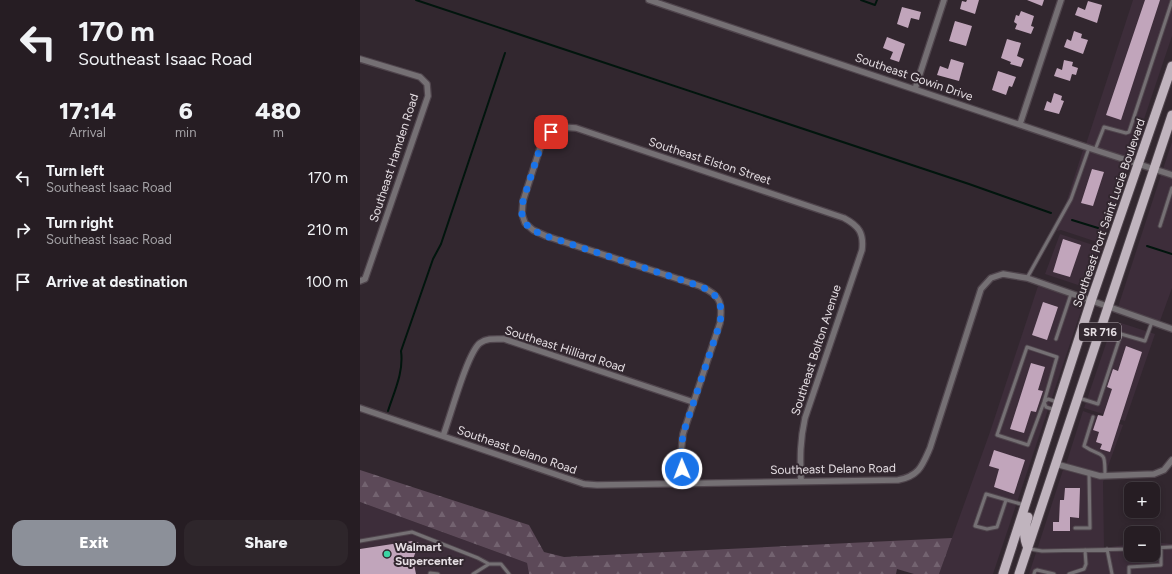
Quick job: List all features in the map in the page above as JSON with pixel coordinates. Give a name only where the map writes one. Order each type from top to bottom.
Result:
[{"type":"main road","name":"Southeast Port Saint Lucie Boulevard","points":[[1003,574],[1091,301],[1172,66]]},
{"type":"main road","name":"SR 716","points":[[1019,574],[1172,115]]},
{"type":"main road","points":[[1028,548],[1024,539],[1024,529],[1036,492],[1033,482]]},
{"type":"street","name":"Southeast Gowin Drive","points":[[649,0],[1172,175]]},
{"type":"street","points":[[915,89],[944,0]]},
{"type":"street","points":[[1020,124],[1061,0]]},
{"type":"street","name":"Southeast Hamden Road","points":[[360,59],[420,77],[427,84],[428,96],[365,279],[360,281]]},
{"type":"street","name":"Southeast Elston Street","points":[[693,402],[720,323],[722,310],[718,299],[711,292],[700,286],[546,236],[532,230],[525,223],[522,214],[523,201],[541,145],[551,132],[560,127],[576,128],[844,218],[854,223],[859,230]]},
{"type":"street","name":"Southeast Bolton Avenue","points":[[801,481],[799,451],[800,438],[805,418],[862,250],[863,240],[859,230]]},
{"type":"street","name":"Southeast Delano Road","points":[[360,408],[584,484],[682,484],[898,480],[908,478],[919,470],[930,448],[981,289],[991,278],[1003,274],[1027,278],[1172,329]]},
{"type":"street","name":"Southeast Hilliard Road","points":[[443,436],[470,358],[479,344],[489,338],[504,339],[693,402]]},
{"type":"street","points":[[682,484],[681,453],[683,434],[693,402]]},
{"type":"street","points":[[1056,464],[1105,476],[1154,474],[1164,470],[1172,460]]},
{"type":"lane","points":[[1095,150],[1104,127],[1126,133],[1129,132],[1171,9],[1172,1]]},
{"type":"lane","points":[[1027,278],[1071,199],[1088,148]]},
{"type":"lane","points":[[1160,226],[1172,188]]},
{"type":"lane","points":[[1056,339],[1071,294]]},
{"type":"lane","points":[[1078,398],[1098,404],[1121,334],[1145,341],[1152,322]]},
{"type":"lane","points":[[1057,406],[1046,407],[1044,402],[1057,358],[1026,347],[997,435],[1028,445],[1044,402],[1048,398],[1057,406]]},
{"type":"lane","points":[[1093,416],[1084,446],[1102,454],[1105,459],[1105,476]]},
{"type":"lane","points":[[1075,528],[1090,528],[1089,473]]},
{"type":"lane","points":[[1006,500],[997,527],[987,529],[976,526],[986,494],[1006,500],[1025,506]]},
{"type":"lane","points":[[360,541],[412,532],[478,558],[489,564],[501,564],[509,574]]},
{"type":"lane","points":[[1028,548],[1042,551],[1124,549]]},
{"type":"lane","points":[[1129,574],[1129,567],[1161,564],[1161,548],[1172,548]]},
{"type":"lane","points":[[1107,549],[1112,574]]},
{"type":"lane","points":[[1069,574],[1084,569],[1086,564],[1085,550]]},
{"type":"lane","points":[[473,574],[489,564]]},
{"type":"lane","points":[[1034,572],[1037,570],[1054,574]]},
{"type":"lane","points":[[430,574],[438,574]]},
{"type":"shaded area","points":[[1133,0],[1172,0],[1172,36],[1131,158],[1086,144]]},
{"type":"shaded area","points":[[1172,142],[1172,172],[1163,169]]},
{"type":"shaded area","points":[[1083,150],[1129,165],[1103,244],[1061,230],[1057,231]]},
{"type":"shaded area","points":[[1161,175],[1172,179],[1172,288],[1160,321],[1118,307]]},
{"type":"shaded area","points":[[1060,234],[1102,248],[1090,284],[1084,287],[1045,274]]},
{"type":"shaded area","points":[[1038,286],[1084,302],[993,574],[939,574],[990,432]]},
{"type":"shaded area","points":[[1121,323],[1155,334],[1125,421],[1084,408],[1112,326]]},
{"type":"shaded area","points":[[1083,411],[1123,425],[1106,472],[1066,464]]},
{"type":"shaded area","points":[[1063,470],[1104,479],[1104,548],[1124,545],[1124,562],[1160,562],[1160,543],[1172,544],[1172,574],[1029,574]]},
{"type":"shaded area","points":[[360,502],[527,563],[529,574],[360,574]]},
{"type":"green space","points":[[360,470],[529,525],[544,552],[564,557],[952,538],[939,574],[914,574],[897,569],[896,574],[529,574],[527,563],[360,502]]},
{"type":"building","points":[[967,0],[979,0],[975,14],[960,9],[962,1],[966,2]]},
{"type":"building","points":[[1027,0],[1044,0],[1042,6]]},
{"type":"building","points":[[1145,0],[1160,0],[1121,120],[1106,115]]},
{"type":"building","points":[[1088,1],[1102,5],[1097,23],[1075,15],[1078,7],[1085,10]]},
{"type":"building","points":[[902,7],[921,12],[919,20],[911,18],[908,28],[897,24]]},
{"type":"building","points":[[1021,11],[1034,16],[1031,26],[1034,27],[1031,34],[1015,29],[1017,24],[1014,22],[1016,15],[1019,16]]},
{"type":"building","points":[[955,21],[972,26],[966,46],[949,41]]},
{"type":"building","points":[[1074,31],[1082,34],[1081,38],[1088,40],[1083,54],[1064,47],[1067,39],[1071,41]]},
{"type":"building","points":[[887,37],[905,44],[899,62],[890,59],[893,52],[883,48]]},
{"type":"building","points":[[1007,39],[1021,43],[1017,56],[1024,59],[1021,67],[1010,64],[1011,62],[1001,58]]},
{"type":"building","points":[[951,59],[964,63],[959,81],[937,75],[940,66],[948,69]]},
{"type":"building","points":[[1064,60],[1073,62],[1072,66],[1078,68],[1076,75],[1072,74],[1070,81],[1054,76],[1057,68],[1062,70]]},
{"type":"building","points":[[998,71],[1016,77],[1012,87],[1009,86],[1006,95],[992,90]]},
{"type":"building","points":[[1054,93],[1062,96],[1061,100],[1064,101],[1059,114],[1044,110],[1047,101],[1051,103]]},
{"type":"building","points":[[1092,169],[1104,172],[1093,206],[1081,203]]},
{"type":"building","points":[[1063,239],[1081,245],[1070,277],[1053,272]]},
{"type":"building","points":[[1043,302],[1058,307],[1047,340],[1032,335]]},
{"type":"building","points":[[1126,346],[1142,352],[1110,452],[1100,449],[1102,444],[1096,442],[1099,432],[1093,430],[1098,415],[1103,416],[1112,389],[1107,387],[1113,369],[1118,371]]},
{"type":"building","points":[[1031,363],[1045,367],[1038,390],[1043,391],[1036,412],[1031,411],[1024,433],[1010,429]]},
{"type":"building","points":[[994,450],[1025,460],[1014,494],[994,487],[999,469],[989,466]]},
{"type":"building","points":[[1065,488],[1080,488],[1079,518],[1070,517],[1070,531],[1053,531],[1053,522],[1059,522],[1060,500],[1064,500]]},
{"type":"building","name":"Walmart Supercenter","points":[[412,541],[419,543],[413,559],[416,574],[360,574],[360,549]]},
{"type":"waterway","points":[[416,0],[969,184],[1051,213]]},
{"type":"waterway","points":[[861,0],[875,5],[877,0]]},
{"type":"waterway","points":[[388,411],[400,374],[402,359],[401,351],[433,259],[441,244],[505,53]]},
{"type":"waterway","points":[[1072,220],[1098,228]]},
{"type":"waterway","points":[[1147,246],[1172,254]]},
{"type":"place","name":"Walmart Supercenter","points":[[387,554]]},
{"type":"route","points":[[551,132],[541,145],[523,201],[522,214],[525,223],[532,230],[546,236],[700,286],[711,292],[718,299],[722,310],[720,323],[683,434],[681,453],[682,469]]}]
